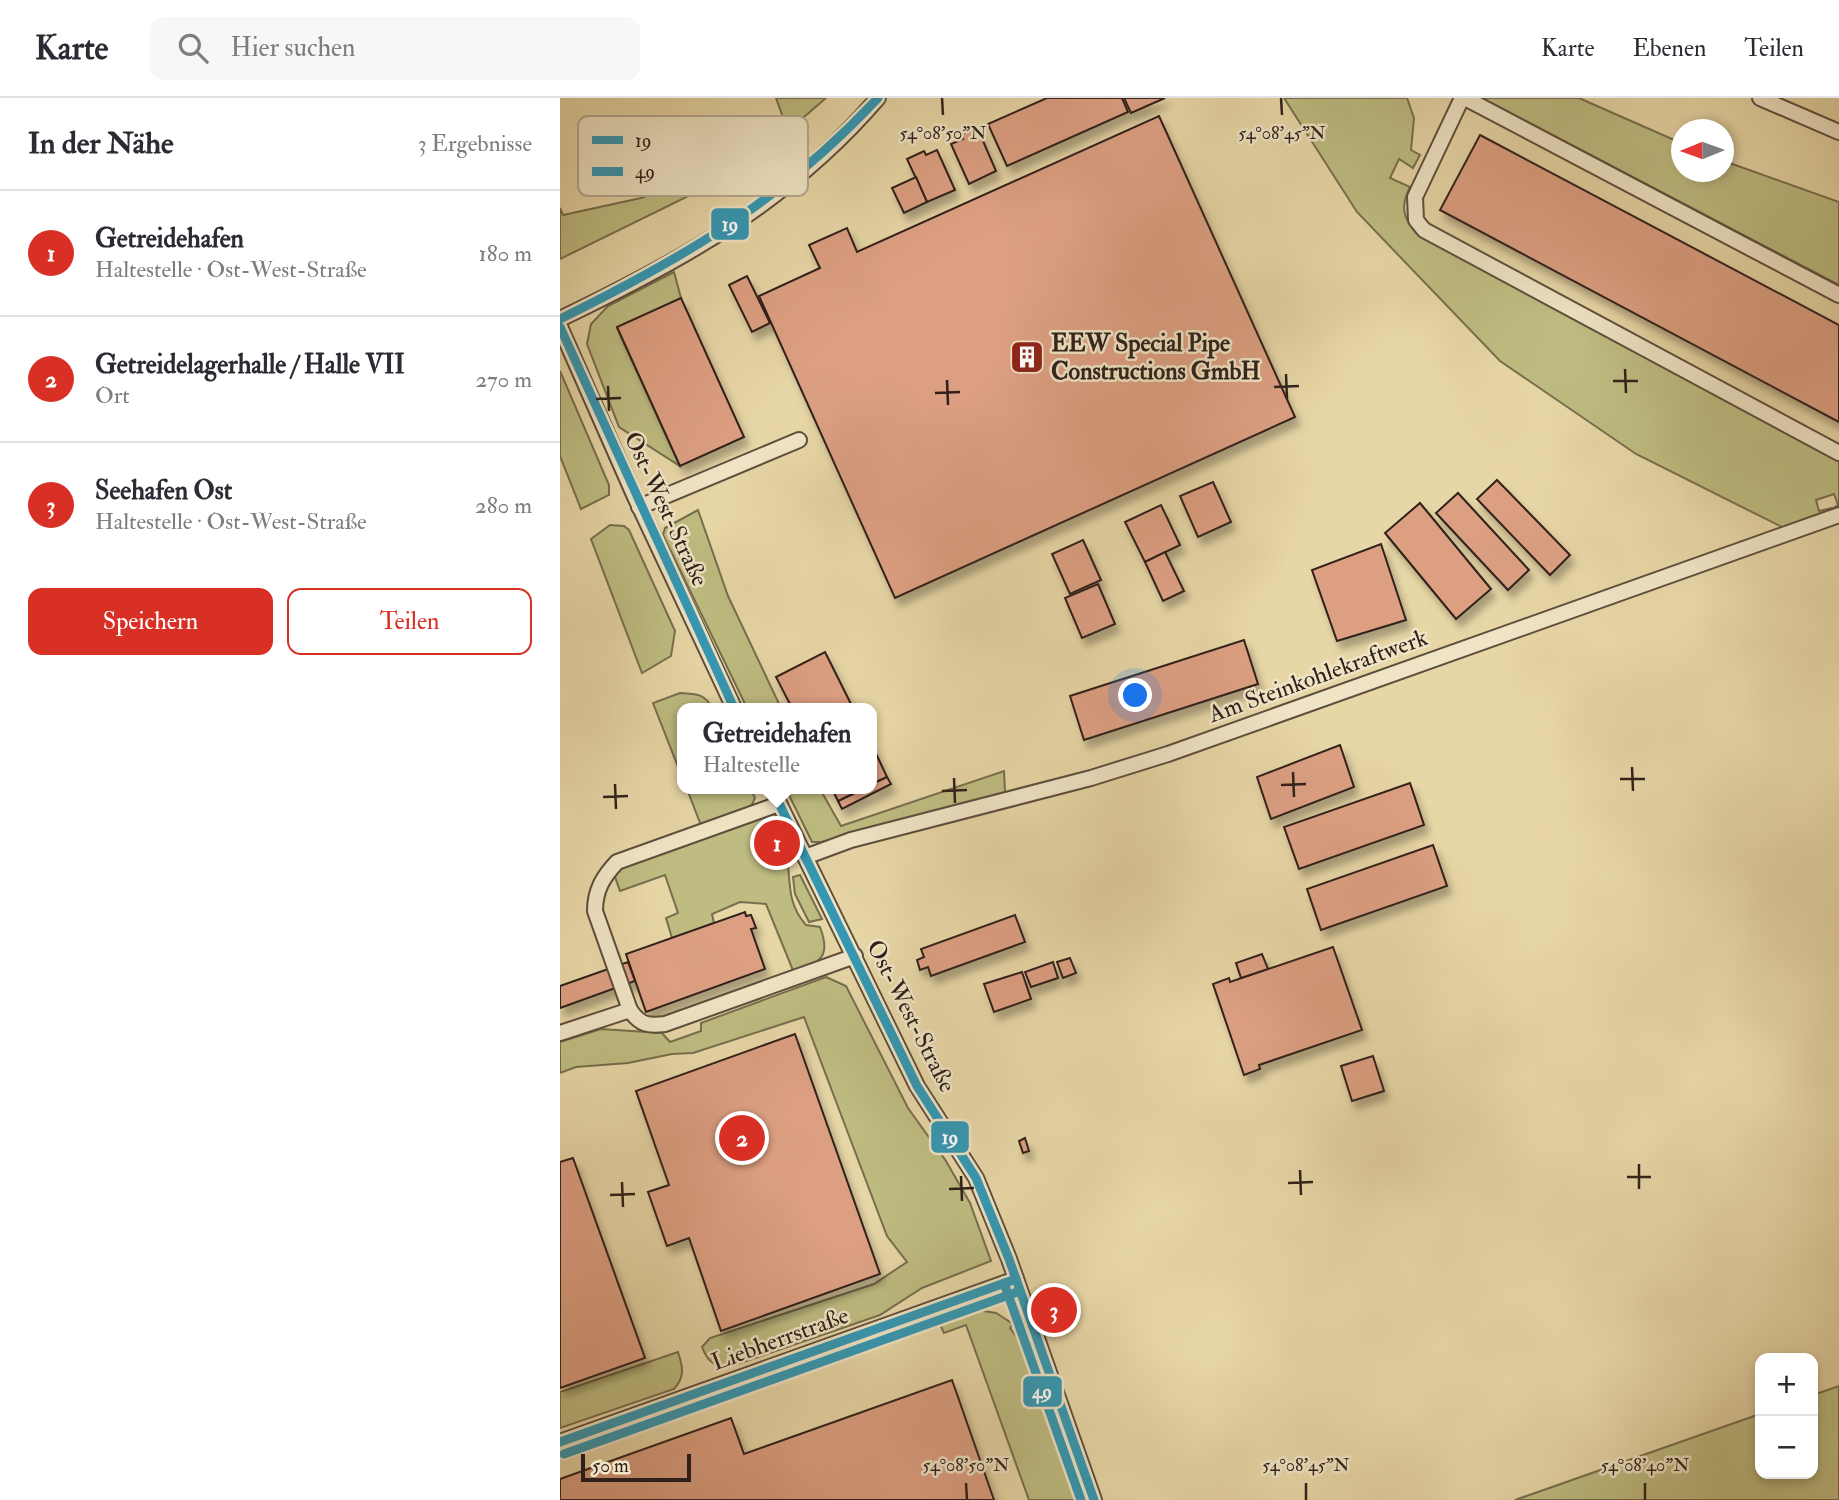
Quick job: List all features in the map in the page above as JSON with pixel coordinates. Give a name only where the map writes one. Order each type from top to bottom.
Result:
[{"type":"street","points":[[808,165],[878,98]]},
{"type":"street","points":[[1839,295],[1464,98],[1415,197],[1416,220],[1424,230],[1839,453]]},
{"type":"street","points":[[1760,98],[1839,132]]},
{"type":"street","points":[[560,319],[655,273],[718,237],[772,196]]},
{"type":"street","name":"Ost-West-Straße","points":[[560,327],[639,507],[732,703]]},
{"type":"street","points":[[639,507],[799,440]]},
{"type":"street","name":"Am Steinkohlekraftwerk","points":[[806,857],[851,840],[1079,782],[1168,754],[1839,515]]},
{"type":"street","name":"Ost-West-Straße","points":[[774,794],[917,1086],[976,1178],[1016,1279],[1094,1500]]},
{"type":"street","points":[[779,804],[617,862],[604,876],[595,897],[595,911],[630,1010],[637,1021],[648,1026],[665,1024],[855,956]]},
{"type":"street","points":[[560,1033],[630,1010]]},
{"type":"street","name":"Liebherrstraße","points":[[560,1442],[1016,1279]]},
{"type":"shaded area","points":[[776,98],[826,98],[805,116],[782,116]]},
{"type":"shaded area","points":[[1284,98],[1407,98],[1414,118],[1411,150],[1420,155],[1413,168],[1399,159],[1390,178],[1410,187],[1404,212],[1416,233],[1839,457],[1839,511],[1835,507],[1838,505],[1834,494],[1816,500],[1819,511],[1832,508],[1833,512],[1786,529],[1636,454],[1500,361],[1357,212]]},
{"type":"shaded area","points":[[1482,98],[1579,98],[1671,139],[1671,182],[1734,182],[1734,165],[1839,202],[1839,285]]},
{"type":"shaded area","points":[[689,196],[560,259],[560,208],[563,215],[641,198]]},
{"type":"shaded area","points":[[674,272],[681,298],[617,328],[680,466],[619,427],[587,344],[591,324],[608,306]]},
{"type":"shaded area","points":[[560,371],[609,485],[609,495],[581,509],[560,456]]},
{"type":"shaded area","points":[[698,510],[728,596],[779,703],[745,703],[663,535],[665,528]]},
{"type":"shaded area","points":[[610,525],[624,526],[629,530],[675,631],[671,656],[642,673],[591,539]]},
{"type":"shaded area","points":[[680,693],[695,694],[709,703],[677,703],[677,764],[653,703]]},
{"type":"shaded area","points":[[1004,771],[1005,792],[997,799],[821,842],[812,842],[788,794],[823,794],[841,826]]},
{"type":"shaded area","points":[[689,794],[753,794],[755,798],[749,811],[702,828]]},
{"type":"shaded area","points":[[758,818],[770,818],[783,847],[796,911],[806,925],[820,927],[823,937],[825,946],[821,958],[794,973],[766,904],[740,902],[712,914],[714,923],[672,938],[666,918],[678,913],[665,875],[620,891],[614,874],[617,869]]},
{"type":"shaded area","points":[[800,875],[822,919],[809,922],[795,894],[793,877]]},
{"type":"shaded area","points":[[826,977],[846,986],[908,1108],[946,1161],[970,1203],[991,1261],[922,1288],[880,1315],[735,1365],[719,1366],[707,1358],[702,1347],[710,1338],[874,1284],[907,1262],[887,1236],[804,1017],[693,1053],[672,1054],[628,1063],[576,1067],[560,1073],[560,1042],[601,1029],[662,1033],[670,1042],[701,1031],[701,1023]]},
{"type":"shaded area","points":[[971,1309],[996,1313],[1013,1324],[1010,1328],[1019,1340],[1038,1393],[1043,1392],[1080,1500],[1029,1500],[966,1325],[944,1333],[938,1320]]},
{"type":"shaded area","points":[[678,1352],[682,1372],[674,1389],[560,1428],[560,1392]]},
{"type":"shaded area","points":[[1839,1386],[1839,1500],[1515,1500],[1755,1416],[1755,1479],[1818,1479],[1818,1393]]},
{"type":"building","points":[[1047,98],[1122,98],[1128,112],[1007,166],[988,124]]},
{"type":"building","points":[[1124,98],[1165,98],[1131,113]]},
{"type":"building","name":"EEW Special Pipe Constructions GmbH","points":[[1159,116],[1295,417],[895,598],[759,296],[820,268],[809,245],[847,228],[857,252]]},
{"type":"building","points":[[977,127],[996,171],[969,184],[951,144],[963,139],[961,134]]},
{"type":"building","points":[[1480,135],[1839,325],[1839,422],[1440,210]]},
{"type":"building","points":[[937,150],[955,190],[927,202],[907,159],[924,151],[926,155]]},
{"type":"building","points":[[916,177],[927,202],[904,213],[892,188]]},
{"type":"building","points":[[747,276],[770,323],[752,332],[729,285]]},
{"type":"building","points":[[681,298],[744,437],[680,466],[617,327]]},
{"type":"building","points":[[1497,480],[1570,555],[1550,575],[1477,499]]},
{"type":"building","points":[[1213,482],[1231,522],[1198,537],[1180,496]]},
{"type":"building","points":[[1458,493],[1529,570],[1508,590],[1436,513]]},
{"type":"building","points":[[1420,503],[1491,589],[1456,619],[1385,533]]},
{"type":"building","points":[[1161,505],[1180,545],[1145,562],[1125,522]]},
{"type":"building","points":[[1083,540],[1101,580],[1070,594],[1052,554]]},
{"type":"building","points":[[1381,544],[1406,620],[1337,641],[1312,570]]},
{"type":"building","points":[[1165,552],[1184,591],[1163,601],[1145,562]]},
{"type":"building","points":[[1098,584],[1115,624],[1082,638],[1065,598]]},
{"type":"building","points":[[1244,640],[1258,684],[1084,740],[1070,696]]},
{"type":"building","points":[[825,652],[850,703],[789,703],[776,677]]},
{"type":"building","points":[[1340,745],[1354,787],[1271,819],[1257,777]]},
{"type":"building","points":[[877,756],[887,777],[877,782]]},
{"type":"building","points":[[887,777],[891,784],[877,791],[877,782]]},
{"type":"building","points":[[1410,783],[1424,825],[1299,869],[1284,827]]},
{"type":"building","points":[[834,794],[853,794],[838,801]]},
{"type":"building","points":[[853,794],[871,794],[842,809],[838,801]]},
{"type":"building","points":[[1433,845],[1447,886],[1321,930],[1307,889]]},
{"type":"building","points":[[745,912],[746,916],[751,915],[756,928],[751,929],[765,969],[646,1012],[626,954]]},
{"type":"building","points":[[1015,915],[1025,942],[931,976],[928,967],[920,970],[917,960],[924,957],[921,949]]},
{"type":"building","points":[[1333,947],[1362,1030],[1259,1065],[1260,1069],[1244,1075],[1213,984],[1229,978],[1230,982]]},
{"type":"building","points":[[1262,954],[1268,969],[1241,978],[1236,963]]},
{"type":"building","points":[[1070,958],[1076,973],[1063,978],[1057,962]]},
{"type":"building","points":[[628,962],[635,981],[560,1008],[560,986]]},
{"type":"building","points":[[1053,962],[1058,978],[1031,987],[1025,972]]},
{"type":"building","points":[[1022,972],[1031,999],[994,1012],[984,984]]},
{"type":"building","points":[[795,1034],[880,1274],[721,1331],[689,1238],[667,1246],[648,1192],[669,1185],[636,1091]]},
{"type":"building","points":[[1373,1056],[1384,1091],[1352,1101],[1341,1066]]},
{"type":"building","points":[[1025,1138],[1029,1151],[1023,1153],[1019,1141]]},
{"type":"building","points":[[573,1158],[645,1358],[560,1388],[560,1162]]},
{"type":"building","points":[[952,1380],[994,1500],[560,1500],[560,1479],[731,1418],[744,1454]]},
{"type":"transit line","name":"19","points":[[808,165],[878,98]]},
{"type":"transit line","name":"19","points":[[560,319],[690,249],[769,196]]},
{"type":"transit line","name":"19","points":[[560,327],[732,703]]},
{"type":"transit line","name":"19","points":[[774,794],[917,1086],[976,1178],[1009,1259],[1094,1500]]},
{"type":"transit line","name":"19","points":[[560,1442],[1016,1279]]},
{"type":"transit line","name":"49","points":[[1004,1283],[1081,1500]]},
{"type":"transit line","name":"49","points":[[564,1454],[1020,1291]]},
{"type":"place","name":"EEW Special Pipe Constructions GmbH","points":[[1027,357]]},
{"type":"place","name":"Getreidehafen","points":[[777,843]]},
{"type":"place","name":"Getreidelagerhalle / Halle VII","points":[[742,1138]]},
{"type":"place","name":"Seehafen Ost","points":[[1054,1310]]}]
